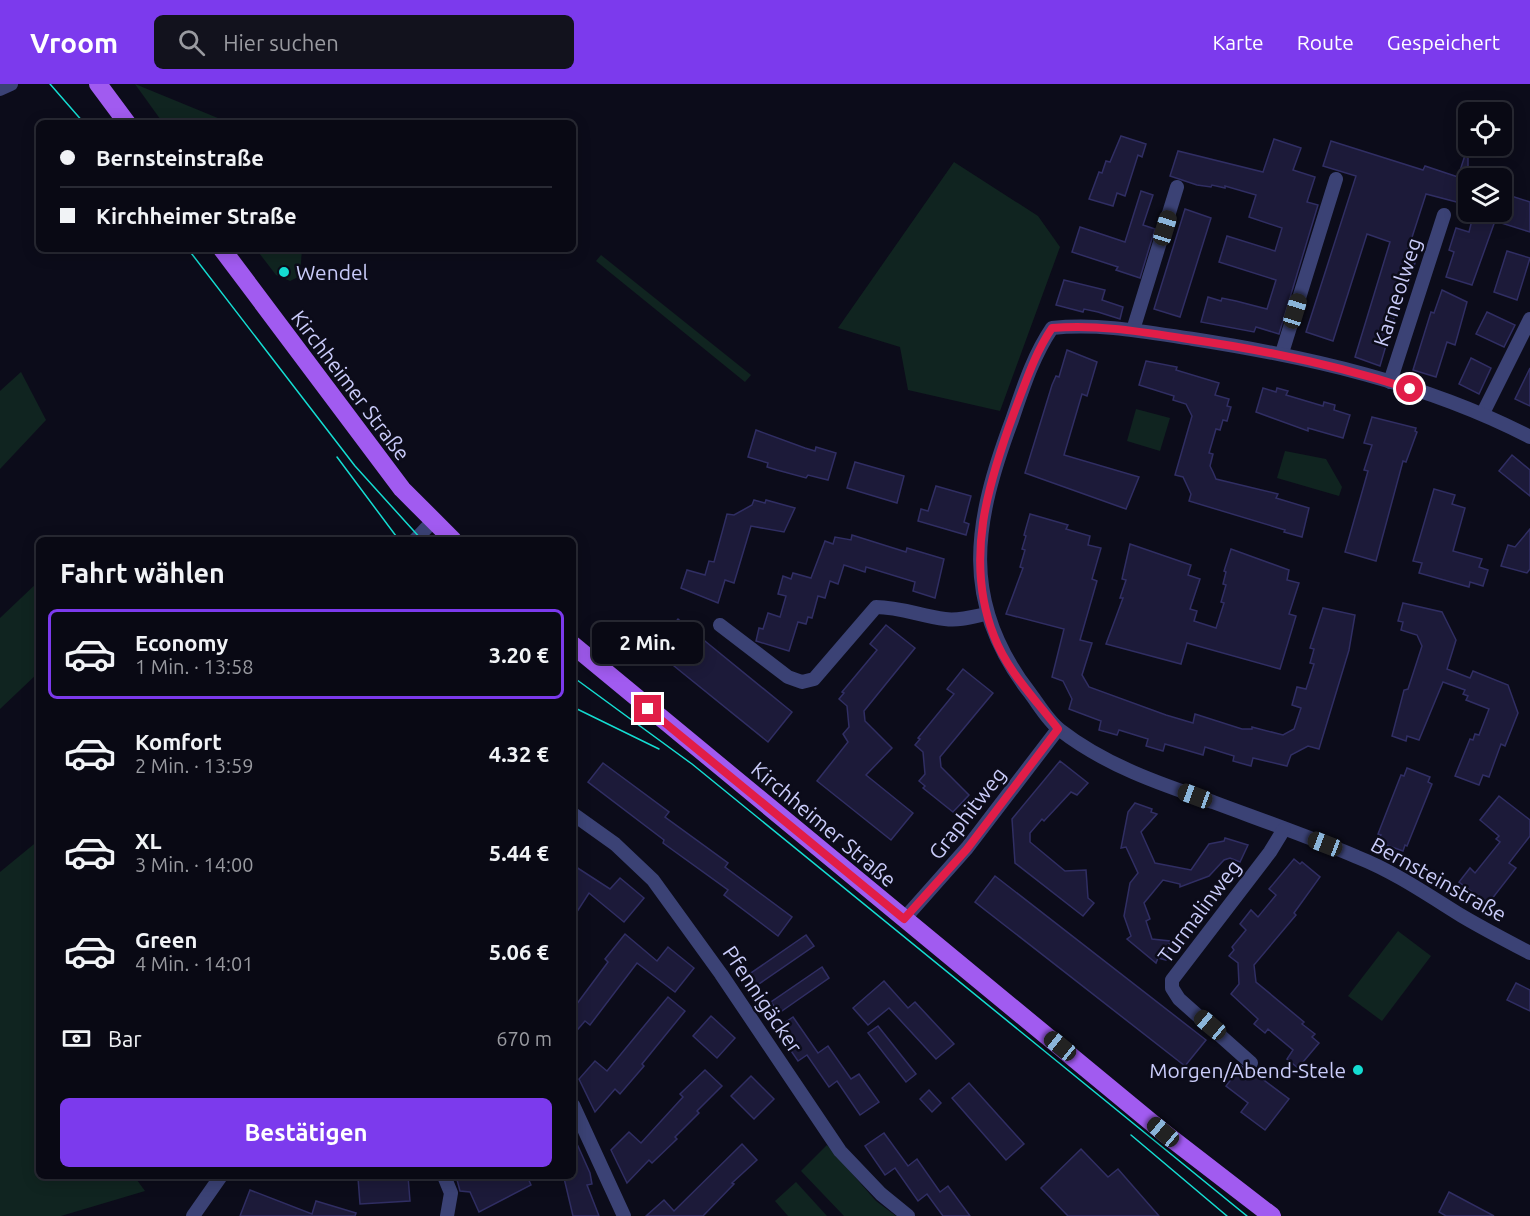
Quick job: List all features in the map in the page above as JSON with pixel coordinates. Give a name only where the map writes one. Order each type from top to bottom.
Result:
[{"type":"main road","points":[[98,84],[125,120]]},
{"type":"main road","name":"Kirchheimer Straße","points":[[224,252],[402,489],[450,537]]},
{"type":"main road","name":"Kirchheimer Straße","points":[[576,647],[1163,1132],[1272,1216]]},
{"type":"street","points":[[0,89],[11,84]]},
{"type":"street","points":[[1282,353],[1336,179]]},
{"type":"street","points":[[1133,330],[1177,187]]},
{"type":"street","name":"Karneolweg","points":[[1390,382],[1444,215]]},
{"type":"street","points":[[1483,413],[1530,319]]},
{"type":"street","name":"Bernsteinstraße","points":[[1530,437],[1483,413],[1390,382],[1282,353],[1133,330],[1080,325],[1052,328],[1037,350],[997,459],[982,520],[980,569],[986,614],[995,638],[1012,670],[1058,729],[1095,753],[1140,776],[1360,858],[1408,882],[1530,953]]},
{"type":"street","points":[[419,537],[433,521]]},
{"type":"street","points":[[720,625],[788,677],[802,682],[814,679],[876,607],[893,607],[956,620],[986,614]]},
{"type":"street","name":"Graphitweg","points":[[904,919],[967,849],[1058,729]]},
{"type":"street","name":"Pfennigäcker","points":[[576,816],[608,838],[653,880],[721,974],[840,1151],[881,1194],[908,1216]]},
{"type":"street","name":"Turmalinweg","points":[[1251,1063],[1179,999],[1172,988],[1172,980],[1270,852],[1284,829]]},
{"type":"street","points":[[576,1112],[624,1216]]},
{"type":"street","points":[[193,1216],[219,1179]]},
{"type":"street","points":[[445,1179],[451,1193],[447,1216]]},
{"type":"green space","points":[[135,84],[223,120],[161,120]]},
{"type":"green space","points":[[954,162],[1038,216],[1060,247],[1000,411],[908,390],[900,347],[838,328]]},
{"type":"green space","points":[[258,252],[302,252],[300,276],[290,281],[276,275]]},
{"type":"green space","points":[[601,255],[751,375],[745,382],[596,261]]},
{"type":"green space","points":[[21,372],[46,420],[0,469],[0,391]]},
{"type":"green space","points":[[1136,409],[1170,418],[1160,451],[1127,441]]},
{"type":"green space","points":[[1285,451],[1326,459],[1342,487],[1339,496],[1277,478]]},
{"type":"green space","points":[[36,584],[36,675],[0,709],[0,618]]},
{"type":"green space","points":[[36,842],[36,1179],[136,1179],[145,1191],[61,1216],[0,1216],[0,872]]},
{"type":"green space","points":[[1398,931],[1431,956],[1382,1021],[1348,996]]},
{"type":"green space","points":[[827,1145],[876,1201],[896,1216],[844,1216],[801,1171]]},
{"type":"green space","points":[[796,1182],[827,1216],[788,1216],[775,1201]]},
{"type":"building","points":[[1121,136],[1146,144],[1142,157],[1138,155],[1125,196],[1117,193],[1113,206],[1089,199],[1099,172],[1102,173],[1106,161],[1110,162]]},
{"type":"building","points":[[1274,139],[1301,148],[1293,170],[1315,177],[1307,202],[1318,205],[1279,334],[1256,327],[1254,332],[1201,322],[1208,297],[1221,301],[1222,298],[1267,309],[1276,280],[1219,262],[1227,236],[1275,251],[1282,228],[1249,217],[1256,195],[1225,186],[1225,188],[1197,185],[1170,176],[1178,151],[1263,172]]},
{"type":"building","points":[[1331,141],[1423,170],[1425,166],[1458,177],[1458,202],[1426,194],[1405,259],[1415,263],[1408,285],[1404,284],[1380,366],[1355,357],[1390,242],[1367,234],[1333,341],[1306,332],[1356,176],[1323,166]]},
{"type":"building","points":[[1465,156],[1468,156],[1468,168],[1461,168]]},
{"type":"building","points":[[1141,191],[1153,195],[1143,225],[1155,229],[1140,278],[1116,270],[1118,267],[1072,252],[1080,227],[1125,242]]},
{"type":"building","points":[[1512,196],[1530,202],[1530,232],[1498,222],[1512,222]]},
{"type":"building","points":[[1185,209],[1211,218],[1180,317],[1154,309]]},
{"type":"building","points":[[1472,222],[1495,222],[1472,285],[1446,277],[1454,252],[1449,250],[1456,228],[1469,232]]},
{"type":"building","points":[[1507,251],[1530,258],[1517,300],[1494,292]]},
{"type":"building","points":[[1064,280],[1105,290],[1102,300],[1123,307],[1120,319],[1098,312],[1084,309],[1083,312],[1056,305]]},
{"type":"building","points":[[1442,290],[1467,302],[1455,345],[1447,342],[1436,377],[1413,370],[1431,312],[1434,313]]},
{"type":"building","points":[[1487,312],[1515,325],[1504,347],[1476,334]]},
{"type":"building","points":[[1067,350],[1097,362],[1087,396],[1082,394],[1064,455],[1139,477],[1126,509],[1025,473],[1052,385],[1056,376],[1059,377]]},
{"type":"building","points":[[1471,358],[1491,368],[1479,394],[1459,384]]},
{"type":"building","points":[[1146,361],[1177,367],[1176,370],[1219,383],[1215,395],[1229,399],[1227,406],[1231,407],[1227,421],[1223,420],[1220,430],[1216,429],[1209,453],[1213,454],[1210,466],[1216,479],[1278,494],[1276,498],[1309,508],[1302,537],[1189,501],[1191,494],[1183,477],[1175,475],[1192,416],[1186,404],[1173,400],[1174,396],[1139,385]]},
{"type":"building","points":[[1530,368],[1530,406],[1515,399]]},
{"type":"building","points":[[1263,388],[1276,392],[1277,388],[1288,391],[1286,395],[1323,406],[1324,402],[1335,405],[1334,410],[1350,415],[1343,438],[1308,428],[1308,431],[1256,412]]},
{"type":"building","points":[[1372,417],[1416,428],[1417,432],[1406,462],[1403,461],[1376,561],[1345,552],[1368,471],[1364,470],[1372,445],[1364,443]]},
{"type":"building","points":[[756,430],[815,451],[816,447],[836,453],[828,480],[808,475],[806,478],[777,470],[767,467],[768,463],[748,457]]},
{"type":"building","points":[[1512,455],[1530,470],[1530,496],[1499,471]]},
{"type":"building","points":[[855,462],[904,476],[897,503],[847,488]]},
{"type":"building","points":[[936,486],[971,496],[964,522],[969,524],[966,535],[918,521],[921,509],[928,511]]},
{"type":"building","points":[[1434,489],[1455,495],[1452,504],[1465,508],[1453,551],[1482,559],[1479,567],[1488,570],[1483,586],[1470,582],[1469,587],[1419,573],[1422,563],[1413,561]]},
{"type":"building","points":[[754,500],[765,503],[766,500],[795,508],[784,532],[751,526],[734,583],[725,580],[718,603],[681,588],[687,570],[705,575],[709,561],[714,562],[727,514],[734,515],[752,505]]},
{"type":"building","points":[[1030,514],[1068,525],[1066,529],[1090,536],[1088,545],[1101,548],[1092,579],[1097,581],[1080,640],[1092,643],[1082,675],[1089,687],[1166,715],[1193,723],[1195,714],[1242,729],[1252,729],[1252,727],[1283,735],[1294,729],[1301,708],[1292,705],[1297,687],[1306,689],[1314,664],[1310,663],[1314,649],[1310,648],[1323,608],[1355,615],[1349,650],[1319,749],[1308,746],[1291,755],[1287,766],[1253,758],[1251,766],[1233,761],[1234,756],[1205,747],[1203,755],[1165,744],[1163,751],[1146,746],[1148,739],[1119,730],[1117,735],[1099,730],[1101,721],[1069,709],[1072,699],[1063,681],[1052,677],[1064,629],[1006,614],[1023,568],[1020,567],[1025,550],[1022,549]]},
{"type":"building","points":[[1530,529],[1530,569],[1527,573],[1501,566],[1508,545],[1515,547]]},
{"type":"building","points":[[852,535],[906,552],[907,548],[944,559],[935,598],[913,591],[915,582],[866,567],[865,572],[844,565],[838,584],[830,581],[825,598],[818,596],[812,618],[808,617],[806,624],[798,622],[789,651],[756,641],[759,628],[763,629],[768,613],[780,617],[786,596],[778,594],[783,576],[791,579],[793,573],[811,578],[825,541],[833,544],[835,537],[851,540]]},
{"type":"building","points":[[1130,544],[1191,565],[1188,575],[1200,579],[1190,609],[1197,611],[1194,621],[1216,628],[1224,603],[1221,602],[1226,585],[1223,584],[1226,572],[1224,571],[1231,549],[1289,570],[1287,580],[1299,583],[1289,614],[1296,616],[1280,669],[1187,643],[1181,664],[1106,644],[1123,598],[1120,598],[1126,580],[1122,579]]},
{"type":"building","points":[[1403,603],[1442,612],[1456,640],[1447,669],[1470,678],[1473,671],[1508,685],[1518,713],[1505,746],[1501,744],[1489,777],[1483,775],[1479,785],[1455,776],[1470,739],[1473,740],[1475,734],[1479,735],[1489,709],[1466,700],[1468,696],[1463,694],[1465,690],[1443,682],[1419,740],[1407,736],[1406,741],[1392,736],[1404,690],[1408,689],[1422,646],[1417,635],[1401,630],[1403,622],[1398,621]]},
{"type":"building","points":[[678,619],[792,712],[768,742],[653,649]]},
{"type":"building","points":[[886,625],[915,648],[864,711],[865,721],[892,748],[866,775],[913,813],[891,840],[817,781],[848,742],[843,734],[849,727],[847,706],[839,699],[844,693],[842,692],[877,650],[870,644]]},
{"type":"building","points":[[963,669],[993,693],[940,757],[941,767],[969,795],[953,812],[923,788],[925,786],[919,781],[925,774],[923,752],[915,745],[920,739],[918,738],[954,694],[947,689]]},
{"type":"building","points":[[1060,761],[1088,783],[1077,795],[1071,792],[1044,821],[1042,819],[1030,833],[1030,842],[1065,871],[1086,870],[1088,898],[1094,903],[1083,916],[1015,863],[1012,819]]},
{"type":"building","points":[[603,763],[669,812],[665,817],[728,863],[725,867],[792,917],[778,936],[724,895],[728,890],[663,843],[664,840],[588,782]]},
{"type":"building","points":[[1407,768],[1430,777],[1428,782],[1432,784],[1403,851],[1378,842],[1381,835],[1378,834],[1401,775],[1404,776]]},
{"type":"building","points":[[1499,796],[1530,820],[1530,836],[1509,863],[1516,868],[1488,904],[1459,882],[1470,868],[1475,873],[1500,842],[1496,839],[1499,836],[1480,820]]},
{"type":"building","points":[[1135,803],[1152,809],[1151,812],[1157,814],[1141,832],[1155,863],[1191,870],[1209,844],[1224,841],[1225,838],[1248,845],[1240,862],[1230,858],[1224,860],[1209,876],[1180,887],[1180,884],[1163,880],[1144,903],[1150,919],[1146,921],[1152,939],[1170,941],[1166,960],[1158,958],[1156,963],[1127,939],[1131,936],[1124,916],[1130,883],[1138,873],[1126,847],[1121,848],[1128,812]]},
{"type":"building","points":[[1294,859],[1300,864],[1302,862],[1320,877],[1294,913],[1296,915],[1254,965],[1256,982],[1304,1022],[1302,1024],[1315,1034],[1312,1037],[1319,1043],[1298,1068],[1287,1059],[1293,1050],[1268,1029],[1265,1033],[1254,1024],[1258,1019],[1231,994],[1239,984],[1238,963],[1229,956],[1234,950],[1232,947],[1246,930],[1240,924],[1251,910],[1258,917],[1276,895],[1269,889]]},
{"type":"building","points":[[576,867],[610,889],[620,878],[644,898],[624,922],[589,893],[576,913]]},
{"type":"building","points":[[995,876],[1206,1040],[1185,1066],[975,902]]},
{"type":"building","points":[[625,934],[657,961],[668,947],[694,968],[675,992],[637,963],[590,1025],[585,1021],[576,1032],[576,1005],[608,962],[605,959]]},
{"type":"building","points":[[806,935],[814,946],[756,986],[748,975]]},
{"type":"building","points":[[822,967],[829,978],[779,1013],[771,1002]]},
{"type":"building","points":[[884,981],[908,1008],[915,1002],[954,1044],[936,1059],[889,1008],[868,1025],[853,1008]]},
{"type":"building","points":[[1516,983],[1530,990],[1530,1011],[1507,1000]]},
{"type":"building","points":[[668,997],[685,1011],[620,1094],[615,1089],[595,1112],[579,1079],[595,1061],[607,1071]]},
{"type":"building","points":[[711,1016],[735,1038],[717,1058],[693,1036]]},
{"type":"building","points":[[793,1017],[818,1053],[828,1046],[851,1079],[859,1074],[879,1102],[860,1115],[837,1081],[829,1087],[807,1055],[798,1061],[776,1029]]},
{"type":"building","points":[[878,1026],[916,1074],[906,1082],[868,1033]]},
{"type":"building","points":[[1241,1066],[1253,1072],[1289,1099],[1265,1130],[1241,1112],[1248,1103],[1226,1086]]},
{"type":"building","points":[[705,1070],[722,1086],[697,1111],[699,1113],[675,1137],[677,1139],[652,1163],[649,1160],[627,1183],[611,1150],[629,1132],[641,1143],[683,1097],[680,1094]]},
{"type":"building","points":[[751,1076],[774,1099],[754,1119],[731,1096]]},
{"type":"building","points":[[969,1083],[1024,1144],[1006,1160],[952,1098]]},
{"type":"building","points":[[929,1090],[941,1103],[932,1112],[920,1099]]},
{"type":"building","points":[[884,1133],[908,1166],[917,1159],[940,1192],[948,1186],[970,1216],[943,1216],[927,1194],[918,1201],[895,1168],[885,1175],[865,1146]]},
{"type":"building","points":[[576,1142],[590,1173],[592,1184],[587,1185],[599,1216],[573,1216],[564,1179],[576,1179]]},
{"type":"building","points":[[742,1144],[757,1160],[732,1183],[734,1184],[703,1216],[646,1216],[664,1200],[674,1211]]},
{"type":"building","points":[[1081,1149],[1108,1177],[1118,1169],[1159,1216],[1068,1216],[1041,1188]]},
{"type":"building","points":[[358,1179],[408,1179],[410,1201],[360,1204]]},
{"type":"building","points":[[457,1179],[528,1179],[531,1185],[479,1212],[470,1192],[460,1191]]},
{"type":"building","points":[[250,1190],[312,1214],[316,1201],[356,1213],[355,1216],[240,1216]]},
{"type":"building","points":[[1449,1192],[1494,1216],[1446,1216],[1439,1212]]},
{"type":"tram line","points":[[50,84],[81,120]]},
{"type":"tram line","points":[[190,252],[355,466],[419,537]]},
{"type":"tram line","points":[[337,457],[397,537]]},
{"type":"tram line","points":[[576,679],[692,764],[1247,1216]]},
{"type":"tram line","points":[[576,708],[659,749]]},
{"type":"tram line","points":[[1131,1135],[1227,1216]]},
{"type":"place","name":"Wendel","points":[[284,272]]},
{"type":"place","name":"Morgen/Abend-Stele","points":[[1358,1070]]},
{"type":"route","points":[[648,709],[904,919],[967,849],[1058,729],[1012,670],[995,638],[986,614],[981,587],[980,560],[982,520],[997,459],[1037,350],[1052,328],[1080,325],[1133,330],[1282,353],[1410,389]]}]
